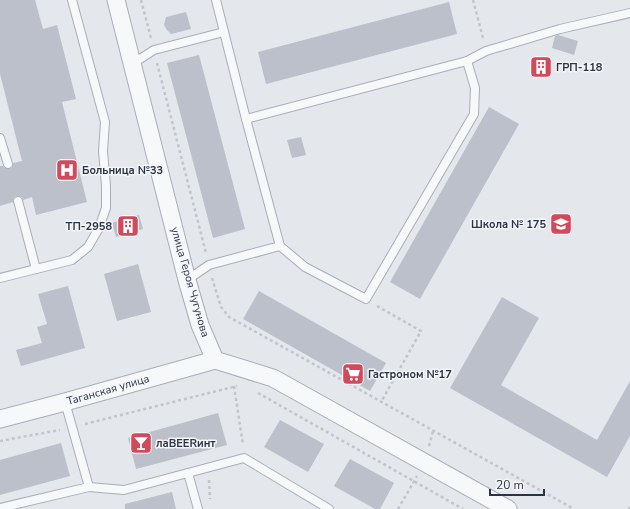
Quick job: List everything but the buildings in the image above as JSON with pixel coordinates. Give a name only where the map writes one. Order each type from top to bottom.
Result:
[{"type":"street","name":"улица Героя Чугунова","points":[[116,0],[187,280],[200,325],[215,360]]},
{"type":"street","name":"Таганская улица","points":[[0,418],[65,402],[215,360]]},
{"type":"street","points":[[215,360],[274,378],[497,506]]},
{"type":"lane","points":[[0,278],[72,260],[88,247],[100,228],[106,208],[103,151],[105,122],[72,0]]},
{"type":"lane","points":[[216,0],[280,246],[305,267],[366,299],[474,114],[475,88],[467,61]]},
{"type":"lane","points":[[246,119],[467,61],[486,51],[560,29],[630,13]]},
{"type":"lane","points":[[132,64],[154,50],[224,32]]},
{"type":"lane","points":[[0,138],[8,164]]},
{"type":"lane","points":[[18,201],[36,269]]},
{"type":"lane","points":[[187,280],[209,266],[280,246]]},
{"type":"lane","points":[[65,402],[89,487]]},
{"type":"lane","points":[[0,508],[89,487],[124,490],[244,458],[329,509]]},
{"type":"lane","points":[[188,473],[198,509]]},
{"type":"path","points":[[141,0],[209,266],[221,307],[229,317],[574,509]]},
{"type":"path","points":[[473,0],[486,51]]},
{"type":"path","points":[[366,299],[421,331],[382,402]]},
{"type":"path","points":[[234,386],[244,458]]},
{"type":"path","points":[[0,441],[73,427],[234,386],[240,386]]},
{"type":"path","points":[[252,390],[463,509]]},
{"type":"path","points":[[208,467],[210,502]]},
{"type":"place","name":"ГРП-118","points":[[541,67]]},
{"type":"place","name":"Больница №33","points":[[67,170]]},
{"type":"place","name":"Школа № 175","points":[[561,224]]},
{"type":"place","name":"ТП-2958","points":[[128,226]]},
{"type":"place","name":"Гастроном №17","points":[[353,374]]},
{"type":"place","name":"лаBEERинт","points":[[141,443]]}]
